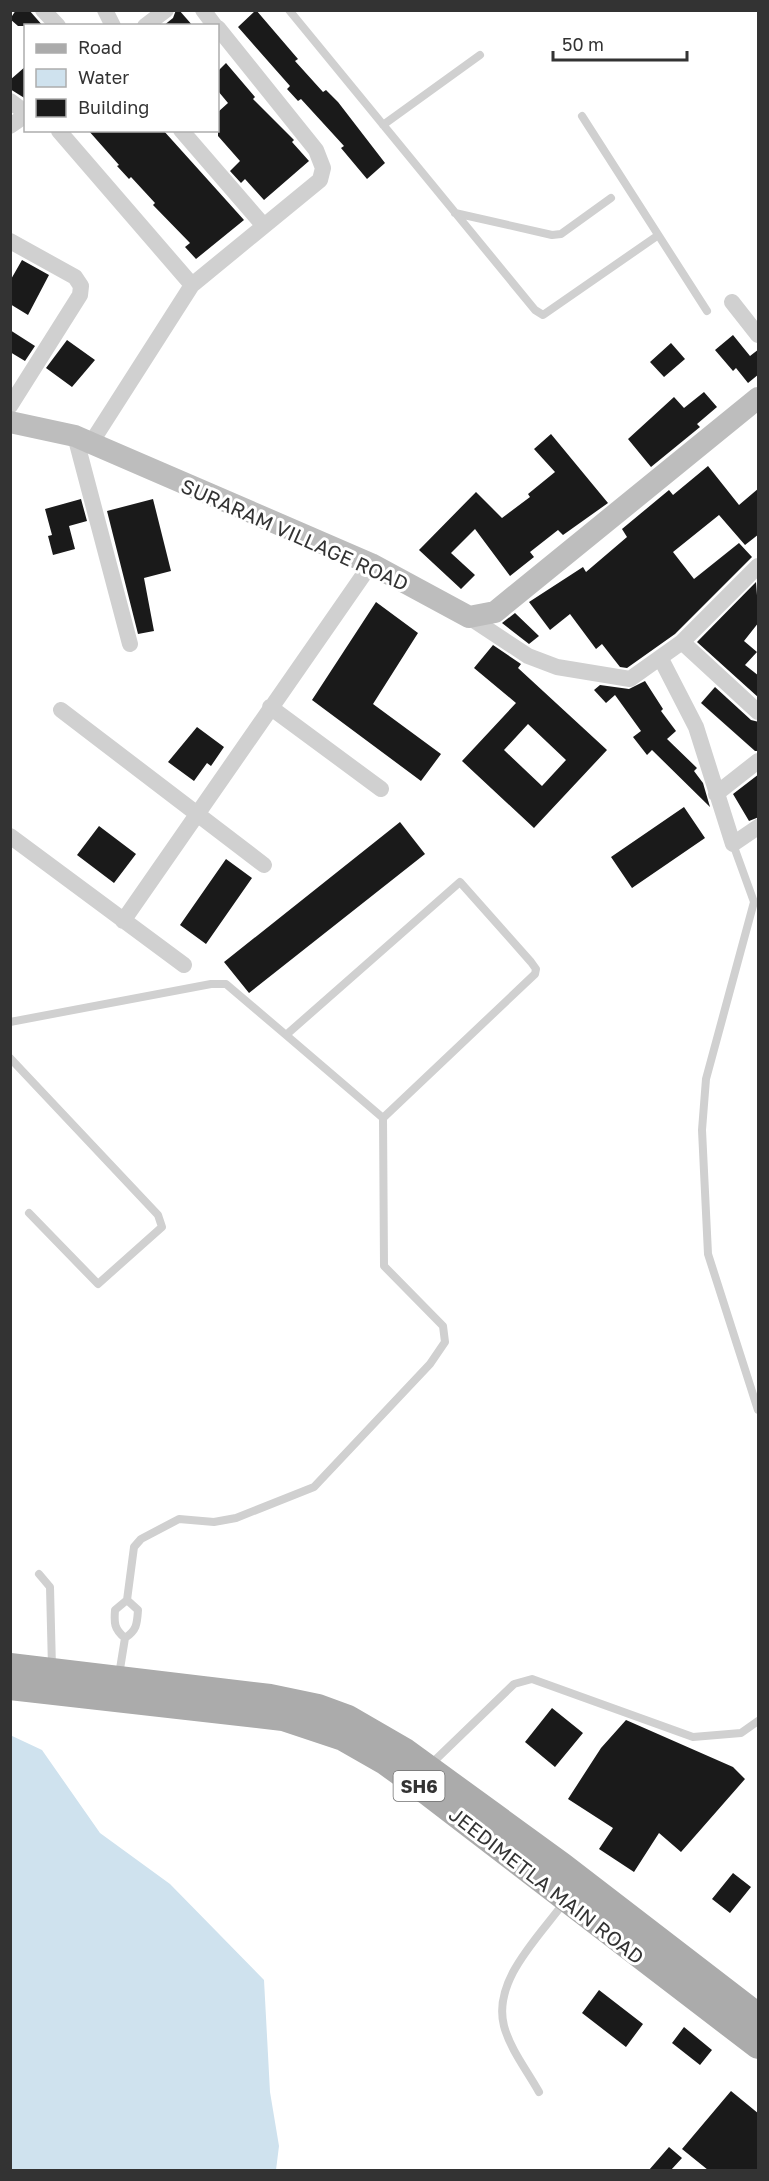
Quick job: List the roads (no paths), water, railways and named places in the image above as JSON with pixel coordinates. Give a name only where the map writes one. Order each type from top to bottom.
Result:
[{"type":"main road","points":[[469,617],[495,612],[759,398]]},
{"type":"main road","name":"SURARAM VILLAGE ROAD","points":[[10,422],[83,440],[371,564],[469,617]]},
{"type":"main road","name":"JEEDIMETLA MAIN ROAD","points":[[10,1666],[270,1697],[318,1707],[348,1718],[428,1767],[563,1866],[759,2016]]},
{"type":"main road","name":"JEEDIMETLA MAIN ROAD","points":[[10,1688],[283,1718],[343,1738],[385,1762],[428,1793],[565,1901],[759,2046]]},
{"type":"street","points":[[43,10],[56,24]]},
{"type":"street","points":[[105,10],[112,24]]},
{"type":"street","points":[[148,24],[166,10]]},
{"type":"street","points":[[203,10],[214,24]]},
{"type":"street","points":[[130,644],[83,440],[192,285],[320,180],[323,168],[316,150],[219,31]]},
{"type":"street","points":[[10,101],[24,112]]},
{"type":"street","points":[[10,126],[24,116]]},
{"type":"street","points":[[60,132],[192,285]]},
{"type":"street","points":[[183,132],[264,226]]},
{"type":"street","points":[[10,406],[67,318],[80,295],[81,286],[75,277],[11,242]]},
{"type":"street","points":[[732,302],[759,335]]},
{"type":"street","points":[[123,921],[195,814],[371,564]]},
{"type":"street","points":[[469,617],[528,656],[557,667],[630,679],[662,659],[682,642],[759,566]]},
{"type":"street","points":[[682,642],[759,712]]},
{"type":"street","points":[[662,659],[696,727],[733,844],[759,826]]},
{"type":"street","points":[[270,707],[381,789]]},
{"type":"street","points":[[61,710],[264,865]]},
{"type":"street","points":[[716,794],[759,761]]},
{"type":"street","points":[[10,836],[184,965]]},
{"type":"lane","points":[[289,10],[535,310],[543,315],[657,236]]},
{"type":"lane","points":[[382,125],[480,55]]},
{"type":"lane","points":[[582,116],[707,311]]},
{"type":"lane","points":[[455,213],[552,235],[561,234],[611,198]]},
{"type":"lane","points":[[733,844],[754,902],[706,1079],[702,1130],[708,1254],[759,1410]]},
{"type":"lane","points":[[125,1638],[116,1630],[114,1623],[116,1610],[127,1600],[134,1547],[141,1539],[179,1519],[214,1522],[236,1518],[314,1487],[430,1364],[445,1342],[443,1326],[384,1266],[383,1118],[535,974],[536,969],[460,882],[286,1035]]},
{"type":"lane","points":[[10,1022],[211,984],[226,984],[383,1118]]},
{"type":"lane","points":[[10,1058],[158,1215],[162,1227],[98,1284],[29,1213]]},
{"type":"lane","points":[[39,1574],[50,1587],[52,1670]]},
{"type":"lane","points":[[119,1679],[125,1638],[135,1631],[138,1617],[138,1610],[127,1600]]},
{"type":"lane","points":[[428,1767],[513,1684],[532,1679],[693,1737],[741,1733],[759,1721]]},
{"type":"lane","points":[[539,2092],[504,2028],[501,2005],[510,1976],[565,1901]]},
{"type":"water","points":[[10,1735],[42,1750],[100,1833],[170,1884],[264,1980],[270,2092],[279,2146],[276,2170],[11,2170]]}]
